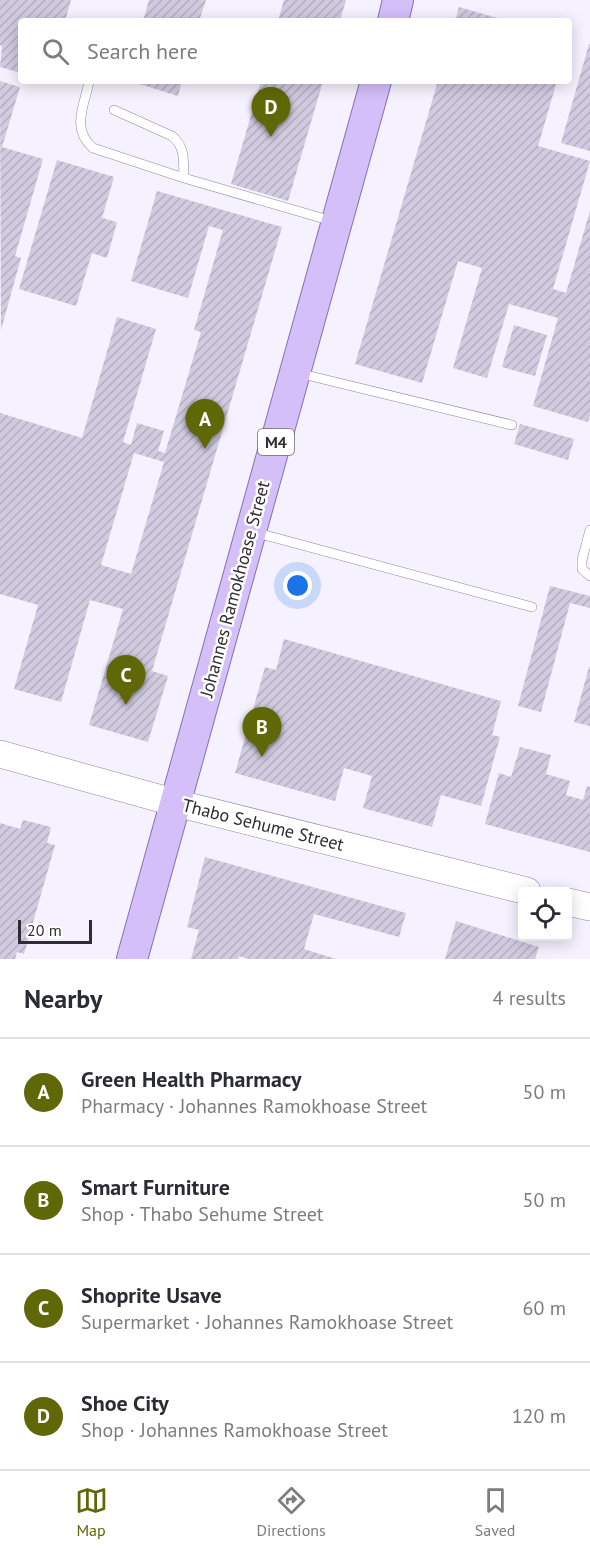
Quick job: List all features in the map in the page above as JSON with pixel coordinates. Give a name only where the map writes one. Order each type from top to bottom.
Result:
[{"type":"main road","points":[[394,18],[398,0]]},
{"type":"main road","name":"Johannes Ramokhoase Street","points":[[132,959],[375,84]]},
{"type":"main road","name":"Thabo Sehume Street","points":[[0,754],[176,803],[518,889]]},
{"type":"main road","points":[[572,903],[590,907]]},
{"type":"lane","points":[[89,84],[80,124],[85,141],[93,148],[184,178],[337,222]]},
{"type":"lane","points":[[114,110],[172,136],[180,143],[184,178]]},
{"type":"lane","points":[[295,372],[512,425]]},
{"type":"lane","points":[[590,530],[582,560],[582,569],[590,576]]},
{"type":"lane","points":[[251,531],[532,607]]},
{"type":"building","points":[[0,0],[71,0],[66,18],[18,18],[18,72],[0,67],[2,46],[0,45]]},
{"type":"building","points":[[149,0],[206,0],[200,18],[144,18]]},
{"type":"building","points":[[284,0],[346,0],[341,18],[279,18]]},
{"type":"building","points":[[459,7],[497,18],[456,18]]},
{"type":"building","points":[[590,44],[590,151],[561,143]]},
{"type":"building","points":[[0,81],[20,87],[2,147],[43,159],[15,256],[21,258],[1,330]]},
{"type":"building","points":[[140,84],[181,84],[178,96]]},
{"type":"building","points":[[260,84],[322,84],[288,201],[231,184]]},
{"type":"building","points":[[437,84],[556,84],[538,146],[590,161],[553,289],[566,293],[590,211],[590,415],[588,422],[533,406],[558,318],[509,304],[487,378],[453,368],[482,268],[458,261],[422,383],[355,364]]},
{"type":"building","points":[[57,160],[114,177],[102,218],[117,222],[107,258],[92,253],[76,306],[19,289]]},
{"type":"building","points":[[157,191],[282,227],[152,671],[168,676],[148,742],[89,725],[123,609],[90,600],[61,702],[14,689],[38,605],[0,594],[0,413],[82,438],[117,317],[156,329],[123,442],[131,445],[137,423],[164,431],[158,451],[165,453],[201,332],[194,330],[223,230],[209,226],[188,298],[131,281]],"holes":[[[134,453],[164,462],[131,574],[101,565]]]},
{"type":"building","points":[[514,325],[547,335],[535,376],[502,367]]},
{"type":"building","points":[[520,424],[574,439],[568,460],[514,444]]},
{"type":"building","points":[[550,586],[590,596],[590,608],[570,603],[541,712],[518,706]]},
{"type":"building","points":[[284,639],[501,701],[492,735],[500,737],[481,806],[441,795],[432,827],[363,808],[372,776],[344,768],[335,801],[235,773],[265,667],[276,670]]},
{"type":"building","points":[[590,667],[590,726],[574,722]]},
{"type":"building","points":[[520,747],[551,755],[546,774],[570,781],[566,795],[583,800],[587,786],[590,787],[590,852],[485,824],[499,773],[511,777]]},
{"type":"building","points":[[23,820],[51,827],[47,843],[55,845],[24,954],[17,952],[15,959],[0,959],[0,823],[20,829]]},
{"type":"building","points":[[205,857],[406,913],[399,937],[314,914],[304,949],[336,959],[249,959],[239,956],[238,959],[191,959],[199,930],[187,927]]},
{"type":"building","points":[[456,921],[539,947],[535,959],[445,959]]},
{"type":"place","name":"Shoe City","points":[[271,137]]},
{"type":"place","name":"Green Health Pharmacy","points":[[205,449]]},
{"type":"place","name":"Shoprite Usave","points":[[126,705]]},
{"type":"place","name":"Smart Furniture","points":[[262,757]]}]
